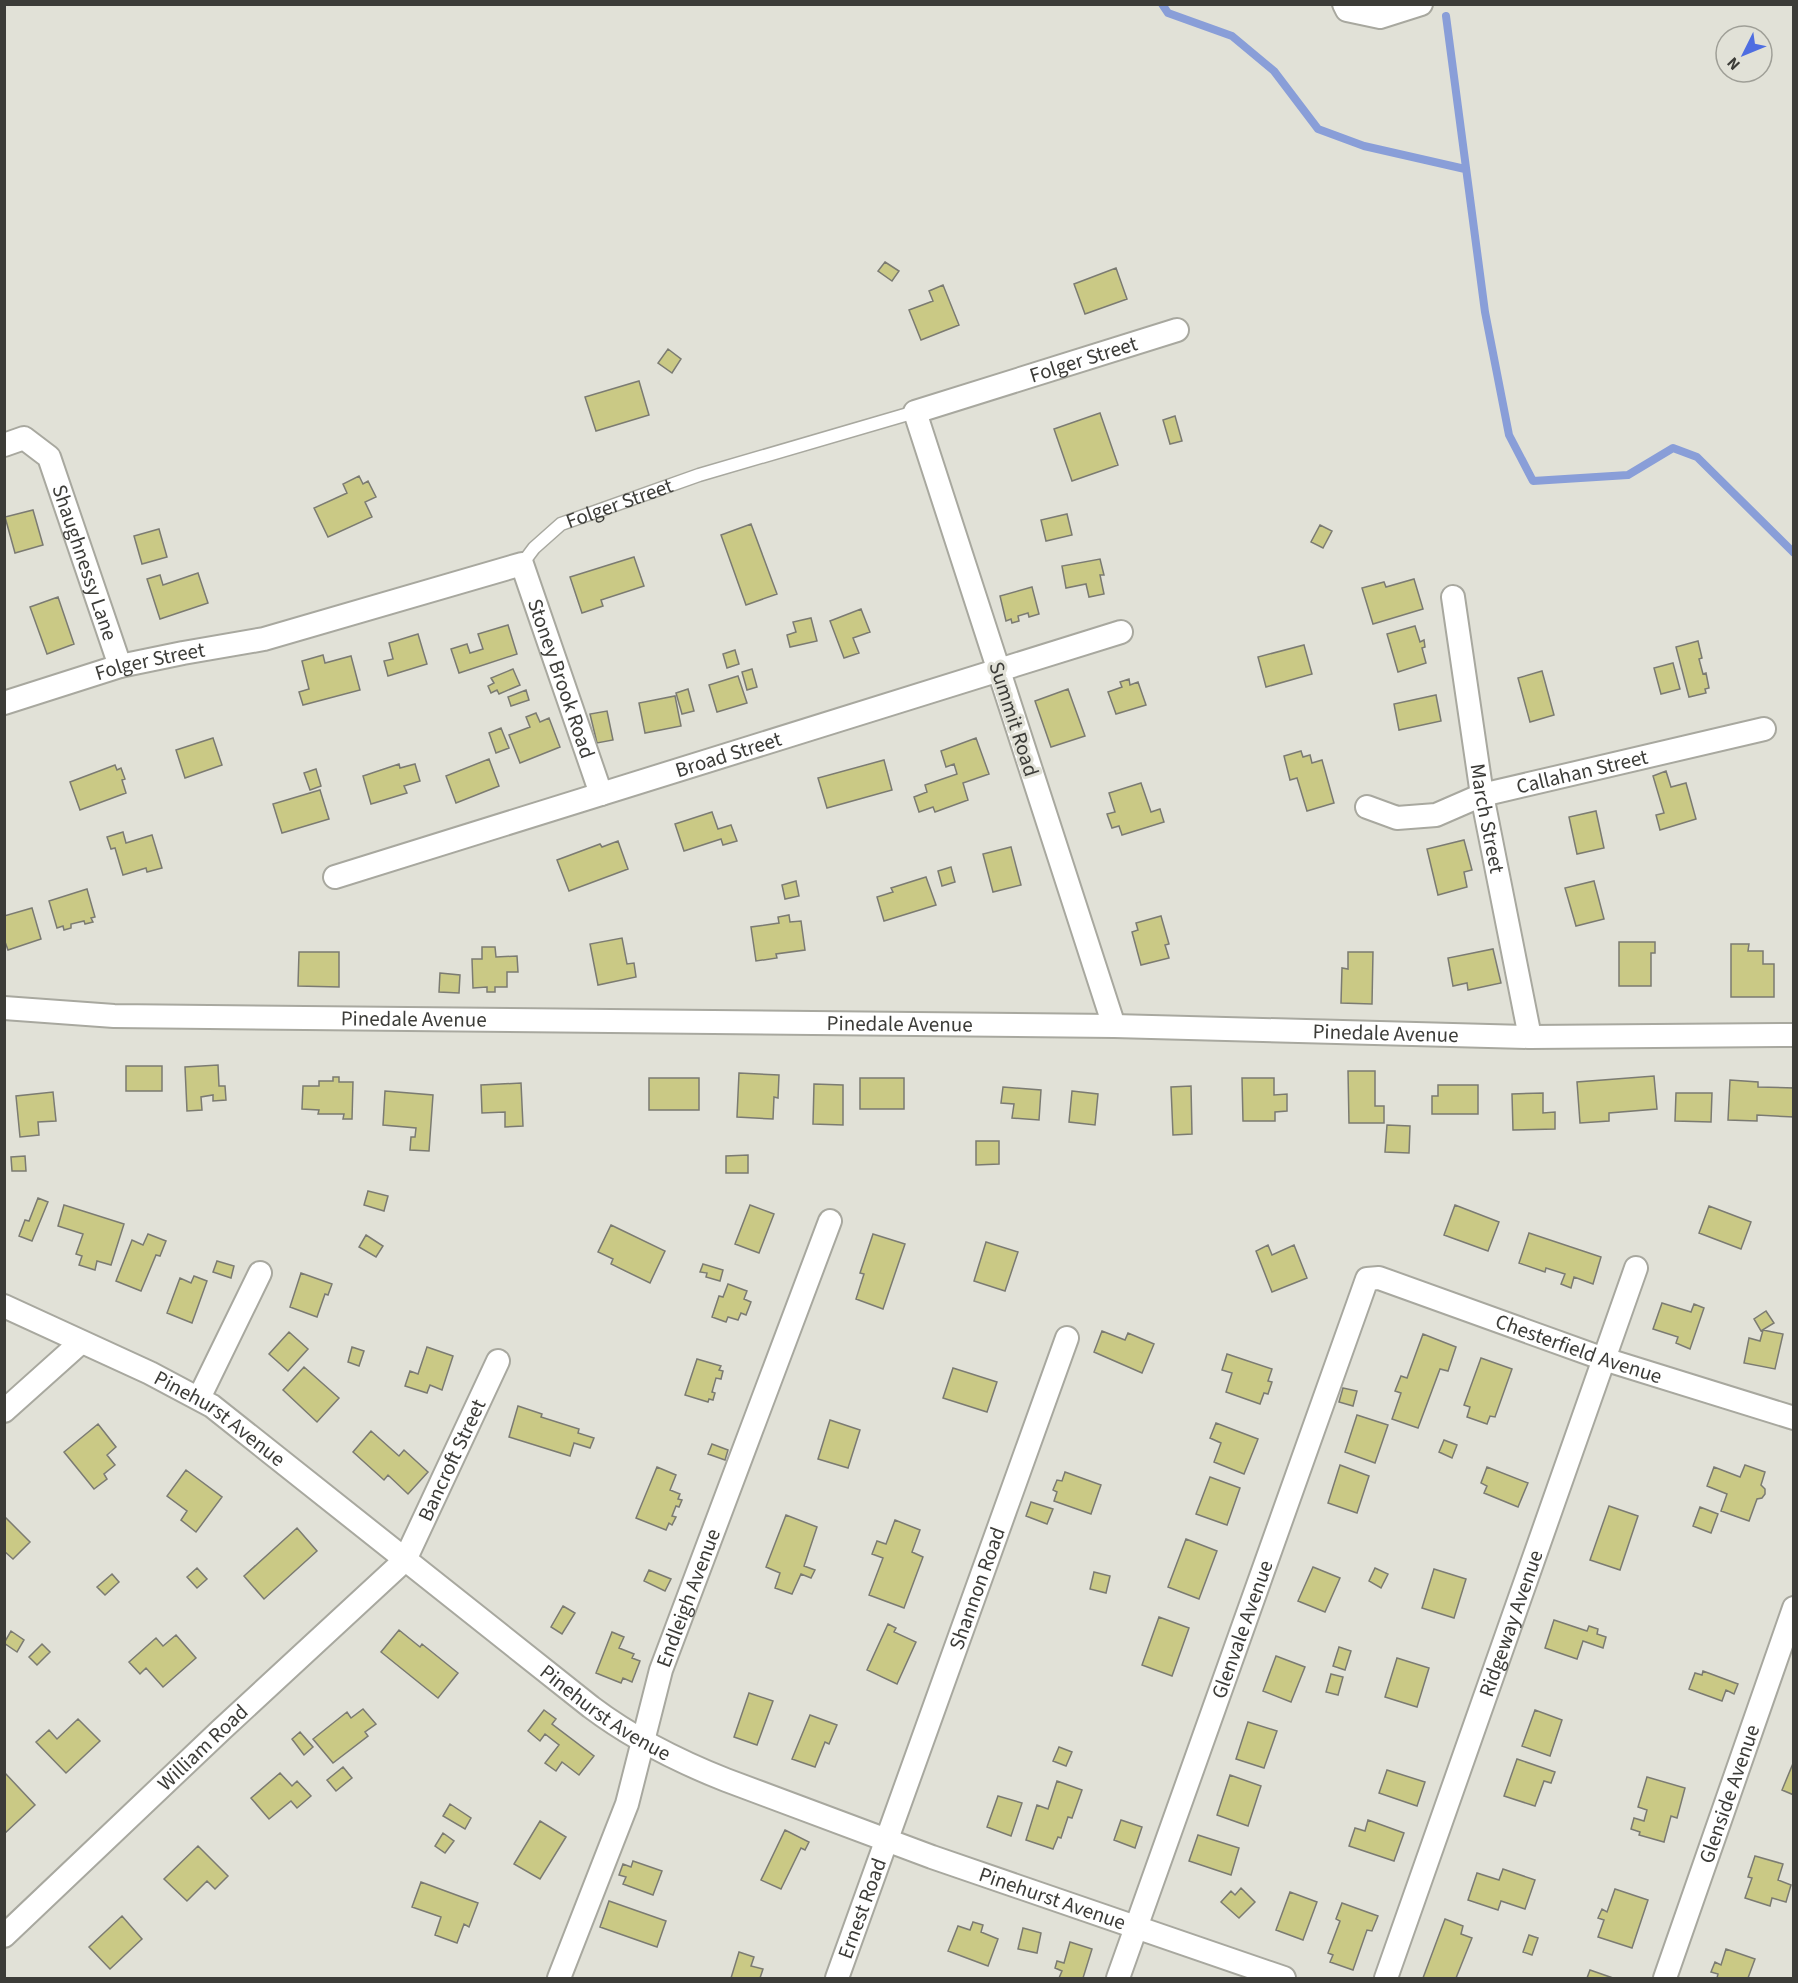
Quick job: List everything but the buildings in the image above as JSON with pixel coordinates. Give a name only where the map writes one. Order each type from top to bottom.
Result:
[{"type":"street","points":[[1345,7],[1380,16],[1421,4]]},
{"type":"street","name":"Folger Street","points":[[915,412],[1177,330]]},
{"type":"street","name":"Summit Road","points":[[915,412],[1114,1026]]},
{"type":"street","name":"Shaughnessy Lane","points":[[4,445],[24,438],[49,457],[120,666]]},
{"type":"street","name":"Folger Street","points":[[4,703],[120,666],[264,639],[522,564]]},
{"type":"street","name":"Stoney Brook Road","points":[[522,564],[601,794]]},
{"type":"street","name":"March Street","points":[[1453,597],[1482,795],[1530,1037]]},
{"type":"street","name":"Broad Street","points":[[335,877],[1121,632]]},
{"type":"street","name":"Callahan Street","points":[[1367,807],[1397,818],[1436,815],[1482,795],[1764,729]]},
{"type":"street","name":"Pinedale Avenue","points":[[4,1008],[114,1016],[1114,1026],[1530,1037],[1794,1035]]},
{"type":"street","name":"Endleigh Avenue","points":[[559,1978],[627,1804],[661,1670],[830,1221]]},
{"type":"street","name":"Ridgeway Avenue","points":[[1386,1978],[1636,1268]]},
{"type":"street","points":[[198,1398],[260,1273]]},
{"type":"street","name":"Chesterfield Avenue","points":[[1367,1279],[1379,1278],[1604,1359],[1794,1418]]},
{"type":"street","name":"Glenvale Avenue","points":[[1118,1978],[1367,1279]]},
{"type":"street","name":"Pinehurst Avenue","points":[[4,1306],[80,1343],[150,1373],[212,1406],[614,1725],[642,1741],[695,1768],[887,1840],[1284,1978]]},
{"type":"street","name":"Shannon Road","points":[[887,1840],[1067,1338]]},
{"type":"street","points":[[4,1411],[80,1343]]},
{"type":"street","name":"Bancroft Street","points":[[405,1560],[498,1361]]},
{"type":"street","name":"William Road","points":[[4,1936],[221,1730],[405,1560]]},
{"type":"street","name":"Glenside Avenue","points":[[1665,1978],[1794,1608]]},
{"type":"street","name":"Ernest Road","points":[[837,1978],[887,1840]]},
{"type":"lane","name":"Folger Street","points":[[522,564],[534,548],[561,524],[699,475],[915,412]]},
{"type":"waterway","points":[[1162,4],[1168,13],[1232,36],[1274,71],[1318,129],[1364,146],[1465,169]]},
{"type":"waterway","points":[[1446,16],[1485,312],[1509,435],[1533,481],[1628,475],[1673,448],[1697,457],[1794,553]]}]
